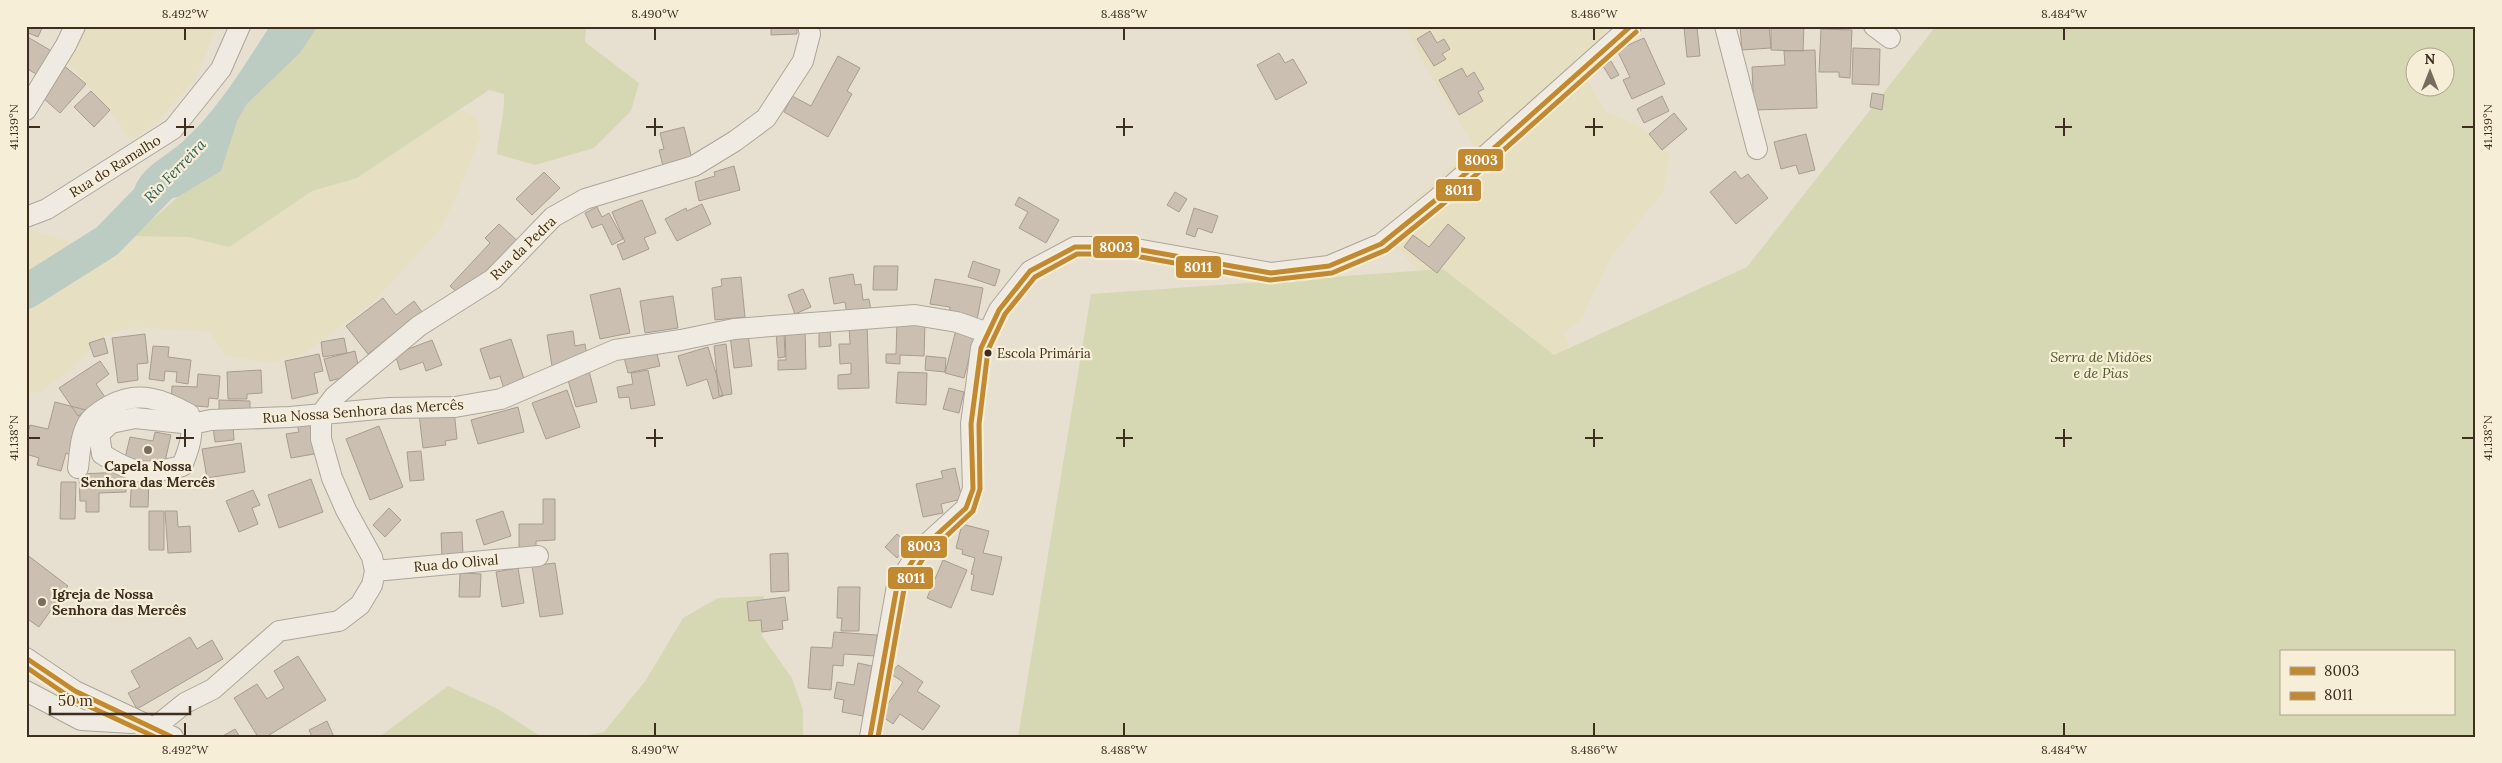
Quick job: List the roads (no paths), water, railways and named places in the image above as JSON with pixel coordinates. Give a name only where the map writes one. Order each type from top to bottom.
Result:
[{"type":"street","points":[[26,110],[66,45],[75,26]]},
{"type":"street","name":"Rua do Ramalho","points":[[26,217],[47,209],[173,129],[221,69],[240,26]]},
{"type":"street","name":"Rua da Pedra","points":[[321,414],[334,398],[419,326],[493,280],[553,217],[585,199],[694,166],[766,118],[803,61],[810,34],[808,26]]},
{"type":"street","points":[[870,737],[897,586],[918,552],[966,508],[973,489],[971,424],[980,348],[999,310],[1030,271],[1075,247],[1125,247],[1271,273],[1329,266],[1381,244],[1438,198],[1631,26]]},
{"type":"street","points":[[1725,26],[1757,149]]},
{"type":"street","points":[[1874,26],[1890,38]]},
{"type":"street","name":"Rua Nossa Senhora das Mercês","points":[[78,468],[81,440],[89,421],[122,399],[148,396],[167,402],[189,414],[192,424],[212,420],[388,408],[455,407],[501,399],[615,350],[681,340],[734,328],[915,314],[957,322],[988,333]]},
{"type":"street","points":[[26,691],[81,720],[149,726],[213,688],[279,631],[339,621],[360,605],[372,585],[375,570],[372,557],[346,510],[332,478],[321,439],[321,414]]},
{"type":"street","name":"Rua do Olival","points":[[375,570],[538,556]]},
{"type":"street","points":[[26,658],[75,691],[173,737]]},
{"type":"water","points":[[270,26],[318,26],[300,53],[247,104],[238,119],[221,171],[178,197],[158,201],[133,196],[139,179],[150,166],[180,144],[206,118]]},
{"type":"waterway","name":"Rio Ferreira","points":[[26,292],[107,241],[179,167]]},
{"type":"place","name":"Escola Primária","points":[[988,353]]},
{"type":"place","name":"Capela Nossa Senhora das Mercês","points":[[148,450]]},
{"type":"place","name":"Igreja de Nossa Senhora das Mercês","points":[[42,602]]},
{"type":"park label","name":"Serra de Midões e de Pias","points":[[2101,366]]}]
